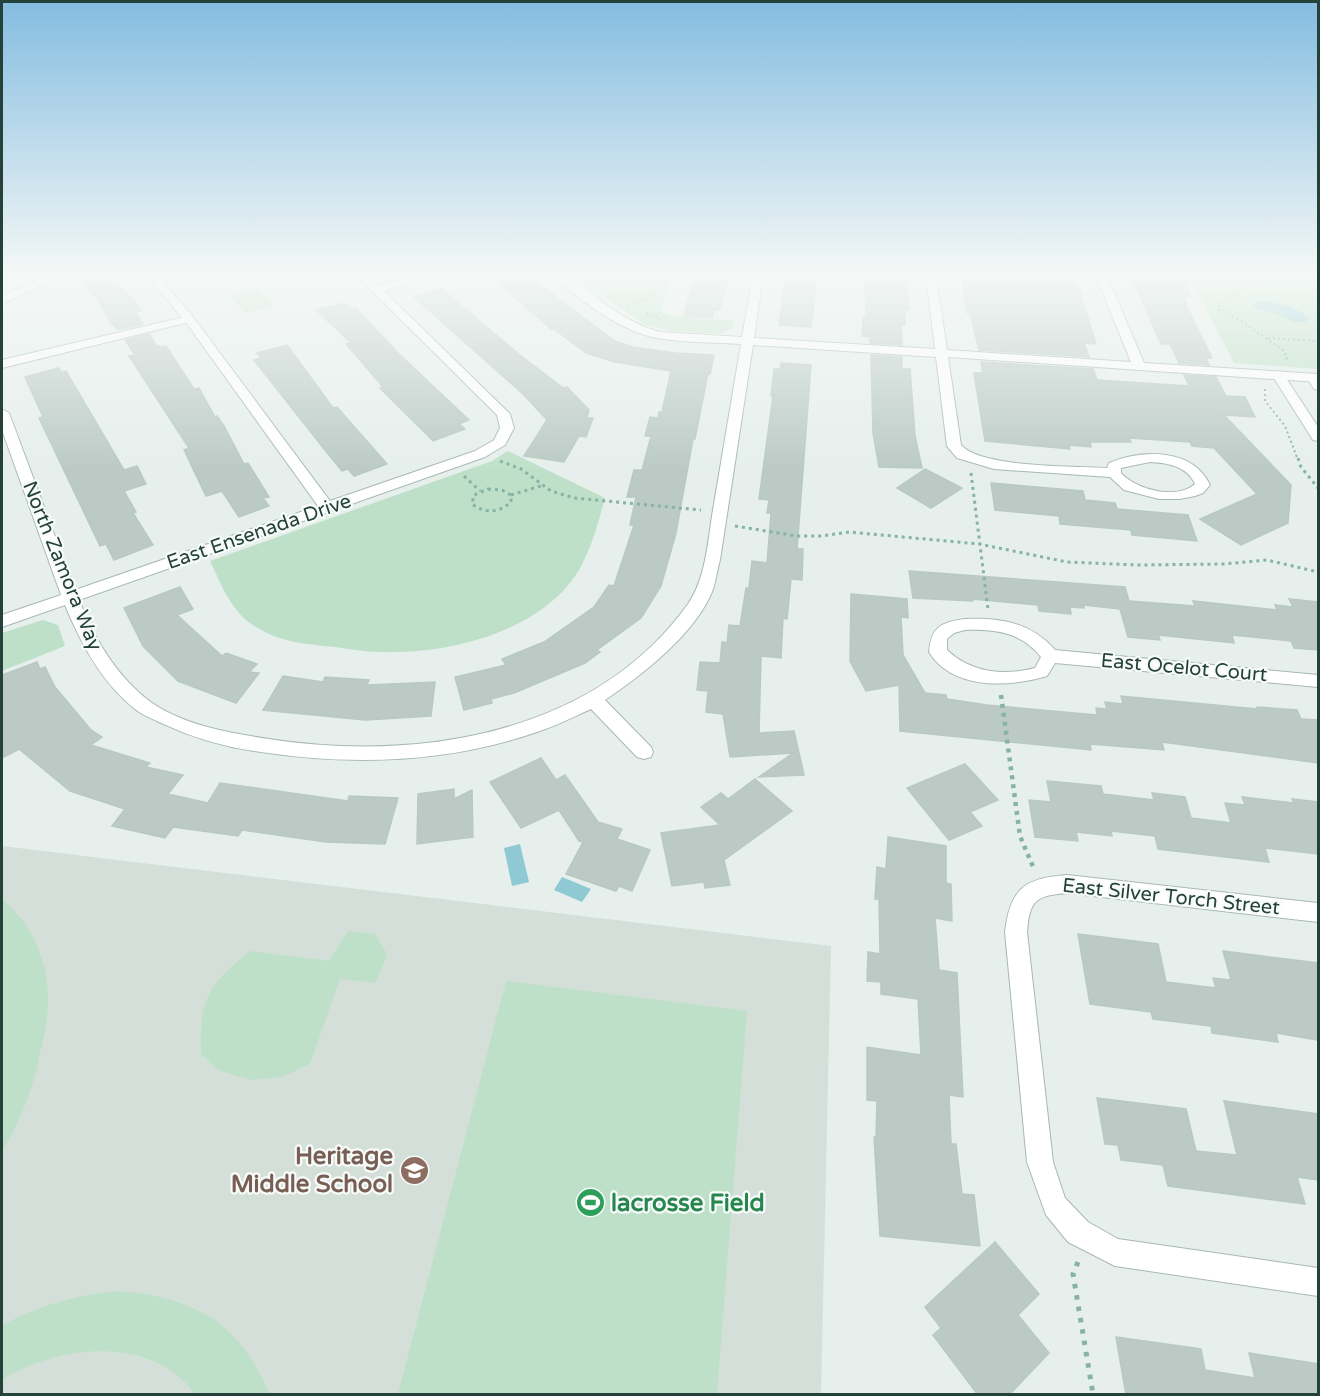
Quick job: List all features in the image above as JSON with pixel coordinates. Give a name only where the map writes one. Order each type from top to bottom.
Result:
[{"type":"street","points":[[2,364],[100,341]]},
{"type":"street","points":[[205,341],[327,508]]},
{"type":"street","name":"East Ensenada Drive","points":[[2,621],[480,454],[500,442],[507,428],[503,414],[428,341]]},
{"type":"street","points":[[735,341],[1139,366],[1278,369],[1316,380]]},
{"type":"street","points":[[942,341],[954,446],[962,455],[994,465],[1114,473]]},
{"type":"street","points":[[1129,341],[1139,366]]},
{"type":"street","name":"North Zamora Way","points":[[2,413],[9,454],[92,647],[112,678],[143,706],[201,734],[272,748],[346,755],[459,747],[498,739],[548,722],[593,699],[633,674],[661,649],[687,617],[703,593],[712,560],[748,342]]},
{"type":"street","points":[[1278,369],[1318,437]]},
{"type":"street","points":[[1139,458],[1169,460],[1187,465],[1197,472],[1203,485],[1200,490],[1191,495],[1145,492],[1120,482],[1114,473],[1114,466],[1124,460],[1139,458]]},
{"type":"street","points":[[968,624],[1004,627],[1022,632],[1038,641],[1050,656],[1041,672],[1023,678],[971,674],[949,664],[938,652],[939,637],[950,628],[968,624]]},
{"type":"street","name":"East Ocelot Court","points":[[1050,656],[1318,681]]},
{"type":"street","points":[[593,699],[644,752]]},
{"type":"street","name":"East Silver Torch Street","points":[[1318,912],[1067,884],[1040,886],[1027,895],[1018,909],[1016,932],[1040,1162],[1054,1206],[1078,1232],[1114,1252],[1318,1282]]},
{"type":"path","points":[[1271,341],[1287,354],[1287,358],[1278,369]]},
{"type":"path","points":[[1267,386],[1263,395],[1265,401],[1286,426],[1301,467],[1318,488]]},
{"type":"path","points":[[494,459],[521,469],[550,491],[574,498],[701,510]]},
{"type":"path","points":[[972,466],[988,613]]},
{"type":"path","points":[[459,471],[480,491]]},
{"type":"path","points":[[511,495],[544,485]]},
{"type":"path","points":[[496,488],[503,489],[511,495],[513,499],[501,510],[490,511],[477,508],[472,504],[474,495],[480,491],[496,488]]},
{"type":"path","points":[[731,526],[797,536],[821,536],[849,532],[979,544],[1067,562],[1224,564],[1267,560],[1318,572]]},
{"type":"path","points":[[1001,691],[1020,836],[1034,869]]},
{"type":"path","points":[[1078,1262],[1073,1274],[1093,1395]]},
{"type":"shaded area","name":"Heritage Middle School","points":[[2,846],[831,946],[821,1394],[2,1394]]},
{"type":"green space","points":[[1223,341],[1318,341],[1318,369],[1234,363]]},
{"type":"green space","points":[[508,451],[605,498],[589,550],[569,585],[541,610],[498,632],[451,646],[403,652],[363,651],[285,640],[256,627],[240,614],[228,598],[210,561],[492,461]]},
{"type":"green space","points":[[43,620],[58,625],[65,646],[2,671],[2,633]]},
{"type":"green space","points":[[2,899],[15,911],[35,940],[46,973],[48,1008],[45,1031],[31,1088],[18,1121],[2,1151]]},
{"type":"green space","points":[[348,931],[375,934],[387,954],[376,983],[340,979],[310,1064],[282,1077],[252,1080],[220,1071],[201,1054],[202,1020],[209,995],[236,962],[251,951],[329,961]]},
{"type":"green space","name":"lacrosse Field","points":[[506,981],[747,1011],[717,1394],[398,1394]]},
{"type":"green space","points":[[119,1291],[176,1301],[209,1316],[237,1341],[253,1362],[270,1394],[195,1394],[176,1375],[154,1362],[129,1354],[103,1351],[76,1353],[49,1359],[24,1368],[2,1380],[2,1325],[59,1302],[87,1295]]},
{"type":"water","points":[[520,844],[529,882],[512,886],[504,848]]},
{"type":"water","points":[[562,877],[591,889],[582,902],[554,890]]},
{"type":"building","points":[[126,341],[154,341],[161,347],[166,346],[194,389],[199,388],[215,417],[217,416],[224,426],[244,464],[248,463],[269,497],[263,498],[269,506],[239,517],[222,491],[206,496],[184,450],[189,448],[129,356],[135,355]]},
{"type":"building","points":[[349,341],[387,341],[469,420],[459,424],[465,429],[433,441],[380,388],[383,387],[346,344],[351,343]]},
{"type":"building","points":[[464,341],[503,341],[563,388],[567,387],[589,410],[587,418],[593,418],[586,437],[579,436],[564,462],[524,456],[547,420],[523,394]]},
{"type":"building","points":[[570,341],[615,341],[633,347],[714,355],[710,374],[708,373],[695,439],[693,439],[676,533],[661,586],[641,618],[597,650],[600,652],[585,663],[514,693],[491,699],[492,703],[464,710],[455,677],[506,665],[502,659],[544,642],[594,607],[609,585],[614,586],[634,525],[630,525],[636,497],[627,497],[634,470],[642,470],[651,436],[645,436],[650,417],[658,418],[659,412],[662,412],[671,371],[615,362],[586,353]]},
{"type":"building","points":[[870,341],[902,341],[902,345],[870,343]]},
{"type":"building","points":[[977,341],[1095,341],[1096,344],[1084,343],[1089,357],[979,350]]},
{"type":"building","points":[[1160,341],[1204,341],[1212,358],[1206,358],[1209,365],[1179,363],[1170,344],[1161,344]]},
{"type":"building","points":[[287,345],[333,408],[337,407],[387,464],[354,476],[348,469],[342,471],[254,360],[261,358],[257,353]]},
{"type":"building","points":[[871,355],[902,357],[902,369],[910,369],[915,436],[922,468],[879,467],[873,433]]},
{"type":"building","points":[[981,362],[1093,369],[1097,380],[1189,386],[1184,375],[1216,377],[1226,396],[1245,397],[1255,417],[1224,415],[1291,485],[1288,523],[1241,545],[1200,519],[1257,494],[1214,448],[1192,446],[1190,442],[1129,438],[1131,442],[1090,442],[1091,447],[1069,445],[1070,449],[985,441],[974,373],[983,373]]},
{"type":"building","points":[[781,363],[811,365],[797,549],[803,549],[802,580],[791,579],[787,619],[783,618],[781,658],[761,656],[759,733],[794,731],[804,775],[759,777],[793,753],[730,757],[723,714],[706,712],[708,691],[697,690],[700,662],[720,663],[722,642],[727,643],[729,625],[740,626],[746,588],[749,588],[752,561],[767,563],[771,513],[767,513],[769,500],[759,499],[773,396],[771,396],[774,369],[780,369]]},
{"type":"building","points":[[59,368],[61,372],[66,371],[124,470],[137,466],[146,484],[124,491],[136,512],[133,513],[153,545],[114,560],[106,544],[100,546],[39,418],[43,417],[25,377]]},
{"type":"building","points":[[925,469],[962,488],[931,508],[897,488]]},
{"type":"building","points":[[991,483],[1083,491],[1085,500],[1115,503],[1117,509],[1188,515],[1197,541],[1132,535],[1131,530],[1060,524],[1059,516],[995,510]]},
{"type":"building","points":[[909,571],[1125,587],[1129,601],[1195,606],[1193,601],[1277,610],[1275,605],[1293,607],[1289,599],[1318,602],[1318,650],[1294,648],[1291,641],[1232,635],[1234,643],[1158,635],[1160,640],[1128,637],[1120,609],[1084,605],[1084,608],[1070,607],[1071,614],[1039,611],[1038,605],[972,599],[973,601],[913,598]]},
{"type":"building","points":[[180,587],[193,609],[177,615],[222,656],[226,653],[257,664],[249,672],[259,673],[236,703],[178,681],[143,646],[124,608]]},
{"type":"building","points":[[851,594],[907,599],[908,618],[901,617],[903,655],[925,693],[946,695],[947,699],[987,705],[1097,715],[1096,708],[1107,709],[1105,702],[1123,704],[1121,696],[1257,709],[1257,707],[1297,710],[1301,719],[1318,720],[1318,763],[1162,742],[1164,750],[1090,744],[1091,750],[900,731],[899,685],[866,691],[850,661]]},
{"type":"building","points":[[37,662],[40,669],[45,667],[55,687],[91,730],[102,737],[91,745],[150,763],[146,767],[183,775],[168,794],[208,803],[220,783],[348,801],[349,796],[398,798],[385,844],[326,842],[242,830],[238,836],[173,827],[165,838],[112,826],[125,809],[70,791],[19,749],[2,758],[2,675]]},
{"type":"building","points":[[283,676],[323,682],[325,677],[369,680],[367,685],[435,682],[431,716],[365,720],[263,710]]},
{"type":"building","points":[[541,758],[556,780],[565,775],[598,822],[622,829],[617,839],[650,850],[632,891],[619,886],[616,891],[566,874],[583,842],[579,841],[559,810],[521,828],[490,782]]},
{"type":"building","points":[[965,764],[998,800],[970,812],[982,826],[949,840],[907,788]]},
{"type":"building","points":[[755,779],[792,811],[724,860],[730,885],[705,888],[704,882],[672,886],[661,833],[720,825],[701,807],[721,793],[728,799]]},
{"type":"building","points":[[1047,781],[1101,786],[1103,794],[1154,800],[1152,793],[1185,797],[1191,818],[1231,823],[1225,803],[1245,805],[1242,797],[1294,803],[1292,799],[1318,802],[1318,854],[1265,848],[1269,862],[1158,849],[1155,836],[1111,831],[1112,836],[1076,832],[1078,841],[1035,837],[1029,800],[1051,802]]},
{"type":"building","points":[[454,789],[454,799],[472,790],[473,837],[417,844],[418,794]]},
{"type":"building","points":[[888,837],[946,846],[946,883],[951,884],[952,921],[935,918],[939,970],[957,973],[963,1097],[949,1095],[951,1144],[956,1144],[962,1194],[974,1195],[980,1246],[880,1236],[874,1137],[876,1137],[877,1101],[867,1100],[867,1047],[921,1055],[918,999],[881,994],[881,982],[867,981],[868,952],[880,954],[879,899],[875,899],[877,867],[886,869]]},
{"type":"building","points":[[1078,934],[1158,944],[1166,982],[1216,988],[1213,978],[1231,980],[1223,951],[1318,963],[1318,1040],[1276,1033],[1278,1042],[1212,1033],[1211,1026],[1153,1019],[1151,1012],[1090,1004]]},
{"type":"building","points":[[1097,1098],[1186,1109],[1196,1151],[1237,1155],[1224,1101],[1318,1114],[1318,1180],[1297,1177],[1305,1204],[1168,1186],[1163,1165],[1121,1160],[1118,1145],[1105,1144]]},
{"type":"building","points":[[995,1242],[1039,1294],[1018,1315],[1049,1353],[1009,1395],[978,1395],[933,1335],[941,1328],[925,1307]]},
{"type":"building","points":[[1116,1337],[1201,1349],[1205,1370],[1255,1378],[1249,1353],[1318,1364],[1318,1395],[1126,1395]]},
{"type":"place","name":"Heritage Middle School","points":[[414,1170]]},
{"type":"place","name":"lacrosse Field","points":[[590,1203]]}]
